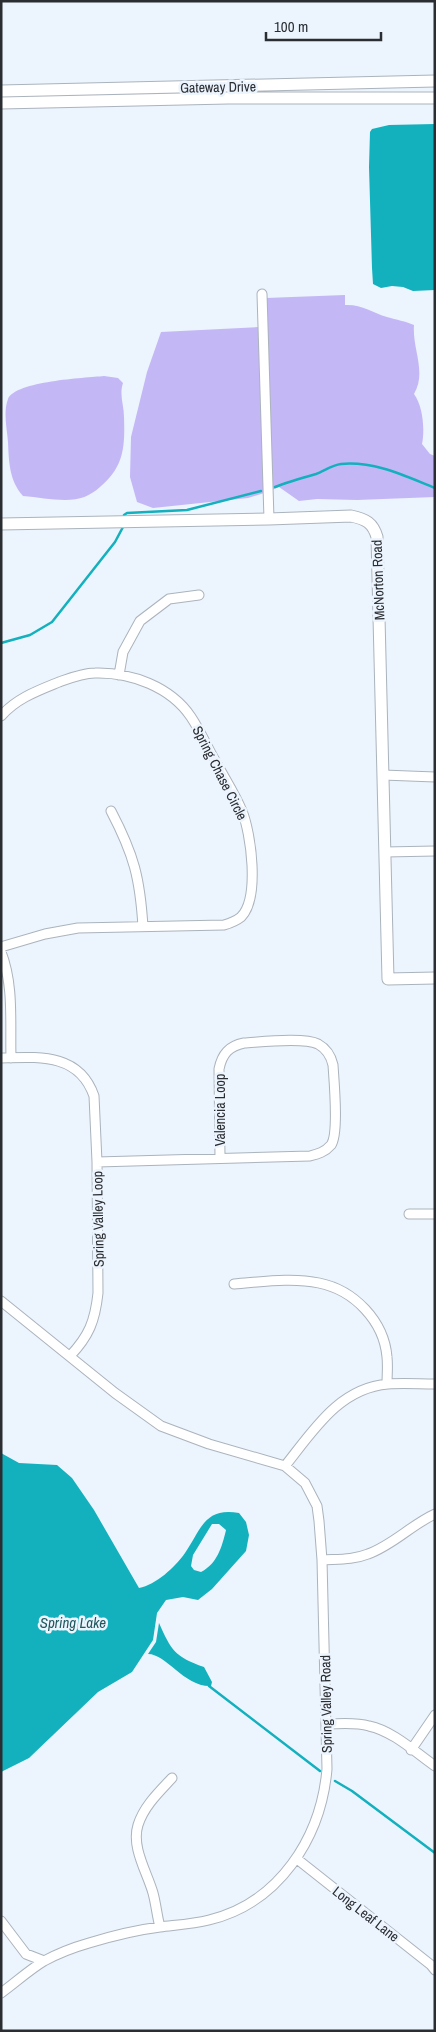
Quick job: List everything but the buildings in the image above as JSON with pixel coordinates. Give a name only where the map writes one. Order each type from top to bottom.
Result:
[{"type":"street","name":"Gateway Drive","points":[[1,91],[430,82]]},
{"type":"street","points":[[430,82],[430,98]]},
{"type":"street","name":"Gateway Drive","points":[[1,103],[228,98],[430,98]]},
{"type":"street","points":[[262,294],[269,519]]},
{"type":"street","name":"McNorton Road","points":[[1,524],[351,516],[364,519],[375,529],[378,538],[388,978],[435,978]]},
{"type":"street","points":[[119,674],[123,652],[140,621],[168,599],[199,595]]},
{"type":"street","name":"Spring Chase Circle","points":[[1,716],[11,705],[27,695],[72,677],[95,672],[119,674],[144,680],[166,693],[190,716],[241,809],[251,843],[251,894],[248,906],[242,916],[232,923],[224,925],[78,928],[45,934],[1,947]]},
{"type":"street","points":[[383,774],[435,777]]},
{"type":"street","points":[[111,811],[126,839],[135,865],[141,890],[143,927]]},
{"type":"street","points":[[385,852],[435,851]]},
{"type":"street","points":[[1,952],[6,965],[10,997],[6,1058]]},
{"type":"street","name":"Valencia Loop","points":[[97,1162],[310,1156],[323,1152],[332,1144],[335,1132],[333,1065],[330,1056],[324,1048],[317,1043],[306,1041],[244,1042],[227,1050],[222,1058],[219,1069],[220,1158]]},
{"type":"street","name":"Spring Valley Loop","points":[[6,1058],[58,1060],[73,1067],[84,1077],[91,1087],[94,1096],[97,1162],[98,1293],[96,1312],[90,1330],[70,1356]]},
{"type":"street","points":[[409,1214],[435,1214]]},
{"type":"street","points":[[234,1284],[318,1282],[334,1287],[349,1296],[370,1315],[379,1330],[387,1357],[387,1384]]},
{"type":"street","points":[[1,1301],[70,1356]]},
{"type":"street","name":"Spring Valley Road","points":[[1,1994],[44,1961],[88,1943],[160,1927],[189,1924],[229,1913],[264,1893],[282,1877],[297,1859],[309,1839],[325,1791],[327,1769],[322,1560],[317,1506],[305,1483],[285,1466],[270,1460],[210,1444],[161,1426],[115,1393],[70,1356]]},
{"type":"street","points":[[285,1466],[326,1414],[359,1392],[387,1384],[435,1384]]},
{"type":"street","points":[[322,1560],[351,1559],[368,1554],[435,1514]]},
{"type":"street","points":[[411,1750],[435,1715]]},
{"type":"street","points":[[326,1724],[355,1723],[370,1726],[389,1734],[435,1766]]},
{"type":"street","points":[[160,1927],[153,1894],[136,1838],[138,1826],[144,1812],[154,1796],[172,1778]]},
{"type":"street","name":"Long Leaf Lane","points":[[297,1859],[435,1970]]},
{"type":"street","points":[[1,1921],[26,1954],[44,1961]]},
{"type":"shaded area","points":[[345,295],[345,305],[362,307],[414,325],[419,377],[418,386],[414,394],[422,418],[422,444],[430,454],[435,456],[435,497],[299,501],[279,487],[272,490],[266,298]]},
{"type":"shaded area","points":[[259,327],[264,493],[248,498],[153,508],[137,502],[130,477],[131,437],[147,372],[161,332]]},
{"type":"shaded area","points":[[104,376],[118,378],[123,383],[121,392],[124,438],[121,456],[114,472],[96,490],[80,498],[60,500],[23,496],[15,484],[9,464],[6,415],[8,399],[14,393],[37,384]]},
{"type":"water","points":[[435,124],[435,290],[413,291],[403,287],[392,286],[381,288],[373,284],[369,167],[370,132],[372,129],[389,125]]},
{"type":"water","name":"Spring Lake","points":[[1,1453],[19,1463],[57,1465],[72,1478],[94,1510],[139,1588],[152,1583],[171,1569],[185,1553],[205,1522],[211,1517],[218,1513],[239,1513],[246,1522],[249,1535],[246,1551],[212,1589],[198,1600],[183,1597],[166,1600],[157,1613],[153,1640],[132,1672],[98,1692],[29,1758],[1,1772]],"holes":[[[212,1524],[219,1524],[226,1530],[223,1543],[215,1560],[207,1569],[201,1572],[194,1570],[191,1566],[193,1555]]]},
{"type":"water","points":[[159,1623],[167,1640],[180,1656],[204,1667],[212,1682],[211,1686],[201,1685],[192,1681],[162,1659],[148,1654],[156,1642]]},
{"type":"waterway","points":[[275,487],[341,464],[354,464],[390,470],[435,488]]},
{"type":"waterway","points":[[124,515],[127,513],[187,510],[261,491]]},
{"type":"waterway","points":[[1,643],[30,635],[52,622],[115,542],[123,527]]},
{"type":"waterway","points":[[209,1686],[320,1771]]},
{"type":"waterway","points":[[335,1781],[352,1791],[435,1853]]}]
